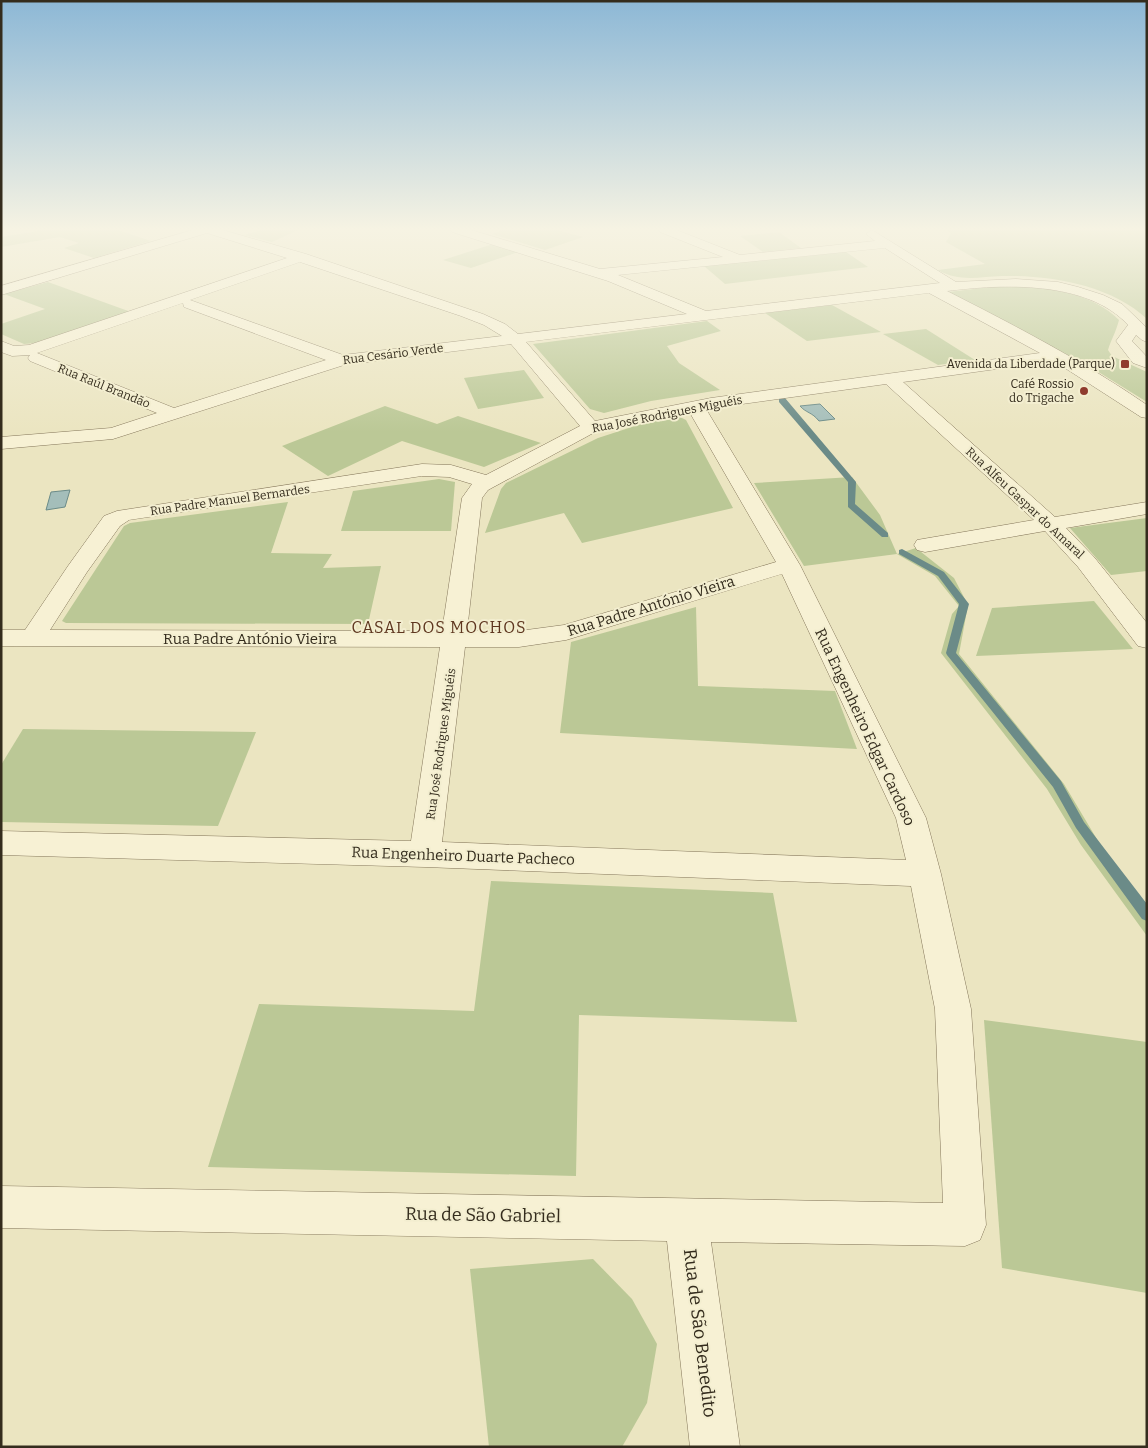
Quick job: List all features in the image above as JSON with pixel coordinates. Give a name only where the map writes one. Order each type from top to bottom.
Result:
[{"type":"street","points":[[1,346],[12,351],[32,350],[187,297]]},
{"type":"street","points":[[418,297],[458,310],[505,330],[516,340],[591,428]]},
{"type":"street","points":[[661,297],[704,316]]},
{"type":"street","name":"Rua Cesário Verde","points":[[1,443],[113,433],[342,360],[868,297]]},
{"type":"street","points":[[947,297],[1059,355],[1110,386],[1147,413]]},
{"type":"street","name":"Rua Cesário Verde","points":[[1090,297],[1119,308],[1141,328],[1147,337]]},
{"type":"street","points":[[189,304],[342,360]]},
{"type":"street","points":[[1141,328],[1124,340],[1139,360],[1147,363]]},
{"type":"street","name":"Rua José Rodrigues Miguéis","points":[[426,854],[472,498],[481,486],[591,428],[695,406],[1059,355]]},
{"type":"street","name":"Rua Raúl Brandão","points":[[36,358],[172,413]]},
{"type":"street","name":"Rua Alfeu Gaspar do Amaral","points":[[890,379],[1050,523],[1086,562],[1147,640]]},
{"type":"street","name":"Rua Engenheiro Edgar Cardoso","points":[[695,406],[789,565],[911,818],[925,874],[953,1009],[965,1225]]},
{"type":"street","name":"Rua Padre Manuel Bernardes","points":[[32,638],[112,522],[124,515],[422,470],[451,471],[487,482]]},
{"type":"street","points":[[925,545],[1147,508]]},
{"type":"street","name":"Rua Padre António Vieira","points":[[1,638],[519,639],[566,632],[789,565]]},
{"type":"street","name":"Rua Engenheiro Duarte Pacheco","points":[[1,843],[426,854],[925,874]]},
{"type":"street","name":"Rua de São Gabriel","points":[[1,1207],[965,1225]]},
{"type":"street","name":"Rua de São Benedito","points":[[686,1219],[714,1447]]},
{"type":"green space","points":[[11,297],[88,297],[131,312],[36,343],[24,344],[1,334],[1,324],[45,309]]},
{"type":"green space","points":[[957,297],[1080,297],[1108,310],[1119,320],[1108,350],[1112,356],[1147,372],[1147,402],[1092,368]]},
{"type":"green space","points":[[1113,297],[1147,297],[1147,319],[1132,307]]},
{"type":"green space","points":[[832,305],[881,332],[807,341],[765,313]]},
{"type":"green space","points":[[707,321],[721,331],[667,346],[679,363],[720,390],[651,401],[604,413],[590,409],[533,344]]},
{"type":"green space","points":[[926,329],[975,360],[938,365],[883,334]]},
{"type":"green space","points":[[524,370],[544,398],[478,409],[464,378]]},
{"type":"green space","points":[[385,406],[437,424],[458,416],[541,443],[484,467],[402,441],[328,476],[282,446]]},
{"type":"green space","points":[[669,415],[678,416],[686,420],[733,508],[582,543],[564,513],[485,533],[501,489],[506,483],[598,438]]},
{"type":"green space","points":[[852,477],[880,515],[897,554],[804,566],[754,483]]},
{"type":"green space","points":[[439,479],[455,482],[451,531],[341,531],[353,491]]},
{"type":"green space","points":[[288,502],[271,553],[332,554],[323,568],[381,566],[368,624],[66,623],[62,621],[124,526],[130,523]]},
{"type":"green space","points":[[1147,518],[1147,571],[1111,575],[1070,528]]},
{"type":"green space","points":[[916,548],[954,578],[968,605],[959,654],[1064,784],[1101,846],[1147,908],[1147,936],[1081,845],[1047,789],[941,653],[952,614],[959,606],[935,576],[897,554]]},
{"type":"green space","points":[[1094,601],[1133,649],[976,656],[992,608]]},
{"type":"green space","points":[[696,607],[698,686],[835,691],[857,749],[560,733],[571,642]]},
{"type":"green space","points":[[23,729],[256,732],[218,826],[1,822],[1,765]]},
{"type":"green space","points":[[491,881],[773,893],[797,1022],[579,1015],[576,1176],[208,1167],[259,1004],[474,1011]]},
{"type":"green space","points":[[984,1020],[1147,1042],[1147,1293],[1002,1268]]},
{"type":"green space","points":[[593,1259],[632,1299],[657,1344],[647,1403],[622,1447],[489,1447],[470,1269]]},
{"type":"water","points":[[820,404],[835,419],[819,421],[800,406]]},
{"type":"water","points":[[70,490],[65,507],[46,510],[51,492]]},
{"type":"waterway","points":[[782,400],[852,482],[851,505],[885,535]]},
{"type":"waterway","points":[[902,552],[941,574],[964,604],[951,653],[1057,784],[1080,825],[1147,915]]},
{"type":"place","name":"Avenida da Liberdade (Parque)","points":[[1125,364]]},
{"type":"place","name":"Café Rossio do Trigache","points":[[1084,391]]},
{"type":"district","name":"CASAL DOS MOCHOS","points":[[439,627]]}]
